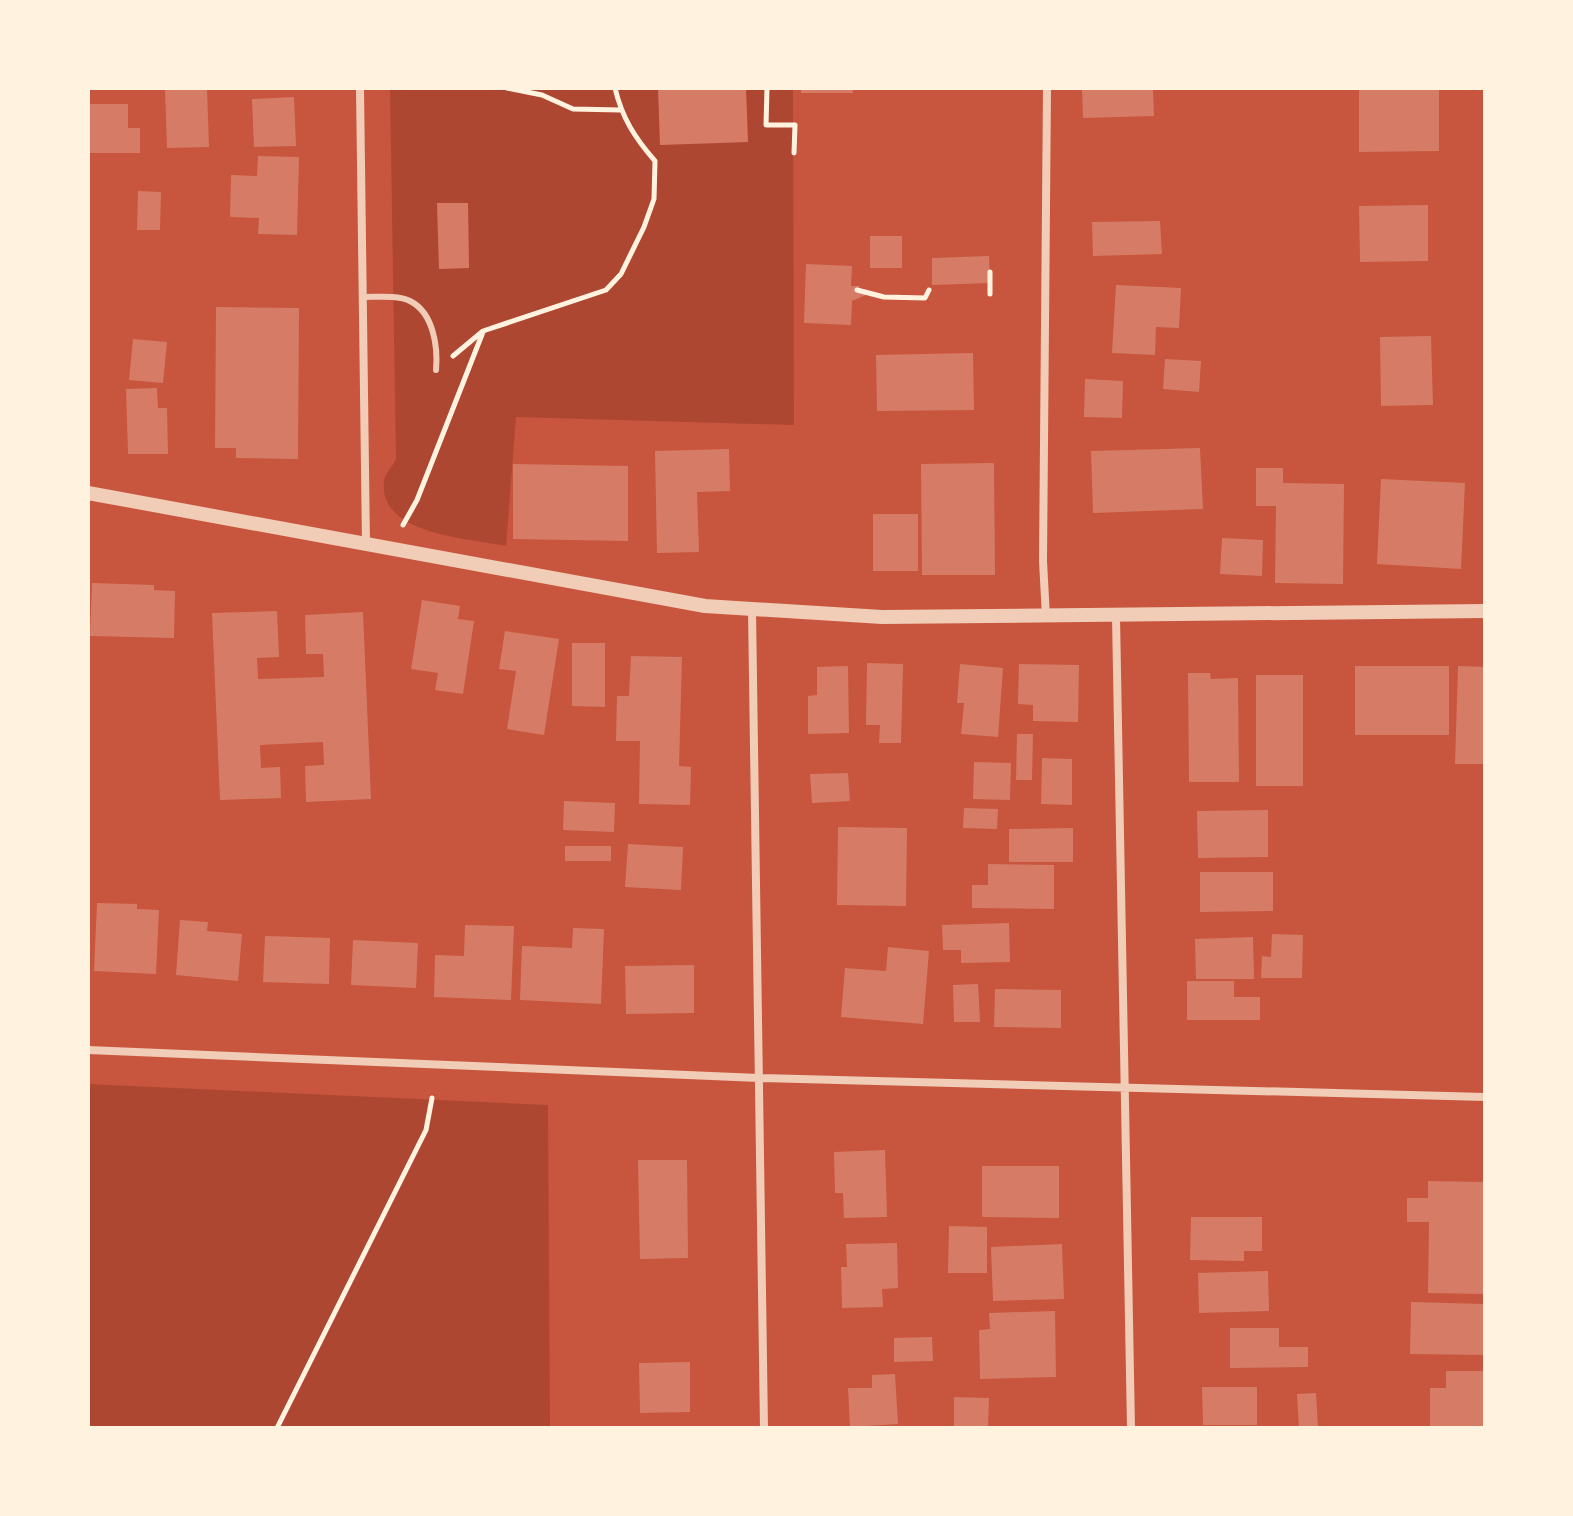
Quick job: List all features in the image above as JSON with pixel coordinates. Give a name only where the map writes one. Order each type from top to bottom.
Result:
[{"type":"street","points":[[360,88],[366,547]]},
{"type":"street","points":[[1046,617],[1043,561],[1047,88]]},
{"type":"street","points":[[88,493],[652,598],[752,610],[882,617],[1485,611]]},
{"type":"street","points":[[752,610],[764,1428]]},
{"type":"street","points":[[1116,617],[1131,1428]]},
{"type":"street","points":[[88,1050],[759,1078],[1485,1097]]},
{"type":"lane","points":[[365,297],[410,301],[422,312],[432,329],[437,350],[436,370]]},
{"type":"path","points":[[507,88],[542,95],[573,109],[620,110]]},
{"type":"path","points":[[436,370],[483,331],[606,290],[621,274],[654,199],[655,161],[634,137],[620,110],[615,88]]},
{"type":"path","points":[[767,88],[766,125],[795,125],[794,153]]},
{"type":"path","points":[[990,272],[990,294]]},
{"type":"path","points":[[857,290],[884,297],[925,298],[929,290]]},
{"type":"path","points":[[403,525],[417,500],[483,331]]},
{"type":"path","points":[[277,1428],[426,1130],[432,1098]]},
{"type":"shaded area","points":[[390,88],[793,88],[794,425],[516,417],[506,546],[428,531],[395,513],[386,499],[384,481],[396,459]]},
{"type":"shaded area","points":[[88,1084],[548,1105],[550,1428],[88,1428]]},
{"type":"building","points":[[165,88],[207,88],[209,147],[167,148]]},
{"type":"building","points":[[658,88],[746,88],[748,142],[660,145]]},
{"type":"building","points":[[801,88],[852,88],[853,93],[801,93]]},
{"type":"building","points":[[1082,88],[1153,88],[1154,116],[1083,118]]},
{"type":"building","points":[[1359,88],[1439,88],[1439,151],[1359,152]]},
{"type":"building","points":[[294,97],[296,146],[254,147],[252,99]]},
{"type":"building","points":[[88,104],[128,104],[128,128],[140,128],[140,153],[88,153]]},
{"type":"building","points":[[258,156],[299,157],[297,235],[258,234],[259,218],[230,217],[231,175],[257,176]]},
{"type":"building","points":[[138,191],[161,192],[160,230],[137,230]]},
{"type":"building","points":[[437,203],[468,203],[469,268],[439,269]]},
{"type":"building","points":[[1428,205],[1428,261],[1360,262],[1359,206]]},
{"type":"building","points":[[1160,221],[1162,254],[1093,256],[1092,222]]},
{"type":"building","points":[[870,236],[902,236],[902,268],[870,268]]},
{"type":"building","points":[[989,256],[990,283],[932,285],[932,258]]},
{"type":"building","points":[[806,264],[852,266],[851,286],[860,286],[857,290],[868,294],[852,301],[851,325],[804,323]]},
{"type":"building","points":[[1116,285],[1181,288],[1179,328],[1156,327],[1155,355],[1112,353]]},
{"type":"building","points":[[216,307],[299,308],[298,459],[236,458],[236,448],[215,448]]},
{"type":"building","points":[[1431,336],[1433,405],[1381,406],[1380,337]]},
{"type":"building","points":[[133,339],[167,342],[163,383],[129,380]]},
{"type":"building","points":[[973,353],[974,410],[877,411],[876,355]]},
{"type":"building","points":[[1165,359],[1201,361],[1199,392],[1163,389]]},
{"type":"building","points":[[1085,379],[1123,381],[1122,418],[1084,417]]},
{"type":"building","points":[[157,388],[158,408],[167,408],[168,454],[128,454],[126,389]]},
{"type":"building","points":[[1200,448],[1203,509],[1093,513],[1091,451]]},
{"type":"building","points":[[729,449],[730,491],[697,492],[699,552],[657,553],[655,451]]},
{"type":"building","points":[[994,463],[995,575],[922,575],[921,464]]},
{"type":"building","points":[[513,464],[628,466],[628,541],[513,539]]},
{"type":"building","points":[[1256,468],[1283,468],[1283,483],[1344,484],[1343,584],[1275,583],[1276,506],[1256,506]]},
{"type":"building","points":[[1381,479],[1465,483],[1461,569],[1377,564]]},
{"type":"building","points":[[873,514],[918,514],[918,571],[873,571]]},
{"type":"building","points":[[1222,538],[1263,540],[1262,576],[1220,574]]},
{"type":"building","points":[[92,583],[154,585],[154,590],[175,591],[174,638],[90,636]]},
{"type":"building","points":[[422,600],[460,606],[458,619],[474,621],[463,694],[435,690],[438,673],[411,669]]},
{"type":"building","points":[[277,611],[279,657],[257,658],[258,679],[324,677],[323,654],[306,654],[305,615],[363,612],[371,799],[306,802],[305,766],[324,765],[323,742],[260,745],[261,768],[280,767],[281,798],[220,800],[212,613]]},
{"type":"building","points":[[505,631],[559,639],[544,735],[507,729],[516,671],[499,669]]},
{"type":"building","points":[[572,643],[605,643],[605,707],[572,706]]},
{"type":"building","points":[[631,656],[682,657],[679,766],[691,767],[690,805],[639,804],[640,741],[616,741],[617,696],[629,696]]},
{"type":"building","points":[[867,663],[903,664],[901,743],[879,743],[880,725],[866,725]]},
{"type":"building","points":[[960,664],[1003,668],[998,737],[961,734],[964,703],[957,703]]},
{"type":"building","points":[[1019,664],[1079,665],[1078,722],[1033,721],[1033,705],[1018,704]]},
{"type":"building","points":[[848,666],[849,733],[808,734],[808,696],[817,695],[817,667]]},
{"type":"building","points":[[1355,666],[1449,666],[1449,735],[1355,735]]},
{"type":"building","points":[[1458,666],[1485,667],[1485,764],[1455,764]]},
{"type":"building","points":[[1188,673],[1210,673],[1211,679],[1238,678],[1239,782],[1189,782]]},
{"type":"building","points":[[1256,675],[1303,675],[1303,786],[1256,786]]},
{"type":"building","points":[[1017,734],[1033,734],[1032,780],[1016,780]]},
{"type":"building","points":[[1042,758],[1072,759],[1072,805],[1041,804]]},
{"type":"building","points":[[974,762],[1011,763],[1010,800],[973,799]]},
{"type":"building","points":[[848,773],[850,801],[812,803],[810,774]]},
{"type":"building","points":[[564,801],[615,803],[614,832],[563,830]]},
{"type":"building","points":[[964,808],[998,809],[997,829],[963,828]]},
{"type":"building","points":[[1268,810],[1268,857],[1198,858],[1197,811]]},
{"type":"building","points":[[838,827],[907,828],[906,906],[837,905]]},
{"type":"building","points":[[1073,828],[1073,862],[1009,862],[1009,829]]},
{"type":"building","points":[[628,844],[683,847],[681,890],[625,887]]},
{"type":"building","points":[[565,846],[611,846],[611,861],[565,861]]},
{"type":"building","points":[[988,864],[1054,865],[1054,909],[972,908],[972,885],[988,885]]},
{"type":"building","points":[[1200,872],[1273,872],[1273,911],[1200,912]]},
{"type":"building","points":[[97,903],[137,904],[137,909],[159,910],[156,974],[94,971]]},
{"type":"building","points":[[180,920],[208,922],[207,931],[242,934],[238,981],[176,975]]},
{"type":"building","points":[[1009,923],[1010,962],[961,963],[961,950],[943,950],[942,925]]},
{"type":"building","points":[[465,925],[514,926],[511,1000],[434,997],[435,955],[464,956]]},
{"type":"building","points":[[573,928],[604,929],[601,1004],[520,1000],[522,946],[572,948]]},
{"type":"building","points":[[1272,934],[1303,935],[1302,978],[1261,978],[1262,956],[1271,957]]},
{"type":"building","points":[[265,936],[330,938],[329,984],[263,982]]},
{"type":"building","points":[[1253,937],[1254,979],[1196,979],[1195,939]]},
{"type":"building","points":[[353,940],[418,943],[416,988],[351,985]]},
{"type":"building","points":[[888,947],[929,951],[923,1024],[841,1017],[845,968],[886,971]]},
{"type":"building","points":[[694,965],[694,1013],[626,1014],[625,966]]},
{"type":"building","points":[[1187,981],[1234,981],[1234,997],[1260,997],[1260,1020],[1187,1020]]},
{"type":"building","points":[[978,984],[980,1022],[954,1022],[953,985]]},
{"type":"building","points":[[995,989],[1061,990],[1061,1028],[994,1027]]},
{"type":"building","points":[[885,1150],[887,1217],[844,1218],[843,1193],[835,1193],[834,1152]]},
{"type":"building","points":[[638,1160],[687,1160],[688,1258],[640,1259]]},
{"type":"building","points":[[982,1166],[1059,1166],[1059,1218],[982,1217]]},
{"type":"building","points":[[1428,1181],[1484,1182],[1483,1294],[1428,1293],[1429,1222],[1407,1222],[1407,1198],[1428,1198]]},
{"type":"building","points":[[1191,1217],[1262,1217],[1262,1251],[1244,1251],[1244,1261],[1190,1260]]},
{"type":"building","points":[[949,1226],[987,1227],[987,1273],[948,1273]]},
{"type":"building","points":[[897,1243],[898,1288],[882,1289],[883,1307],[842,1308],[841,1267],[847,1267],[846,1244]]},
{"type":"building","points":[[1062,1244],[1064,1299],[993,1301],[991,1247]]},
{"type":"building","points":[[1268,1271],[1269,1311],[1199,1313],[1198,1273]]},
{"type":"building","points":[[1411,1302],[1485,1304],[1485,1355],[1410,1354]]},
{"type":"building","points":[[1055,1311],[1056,1377],[980,1379],[979,1330],[990,1329],[989,1313]]},
{"type":"building","points":[[1230,1328],[1279,1328],[1279,1347],[1308,1347],[1308,1367],[1230,1368]]},
{"type":"building","points":[[932,1337],[933,1361],[894,1362],[894,1338]]},
{"type":"building","points":[[690,1362],[690,1412],[640,1413],[639,1363]]},
{"type":"building","points":[[1446,1371],[1485,1371],[1484,1428],[1430,1428],[1430,1388],[1446,1388]]},
{"type":"building","points":[[895,1374],[898,1424],[850,1427],[848,1388],[872,1388],[872,1375]]},
{"type":"building","points":[[1202,1387],[1257,1387],[1257,1425],[1203,1425]]},
{"type":"building","points":[[1316,1393],[1318,1428],[1299,1428],[1297,1394]]},
{"type":"building","points":[[954,1397],[989,1398],[988,1428],[954,1428]]}]
